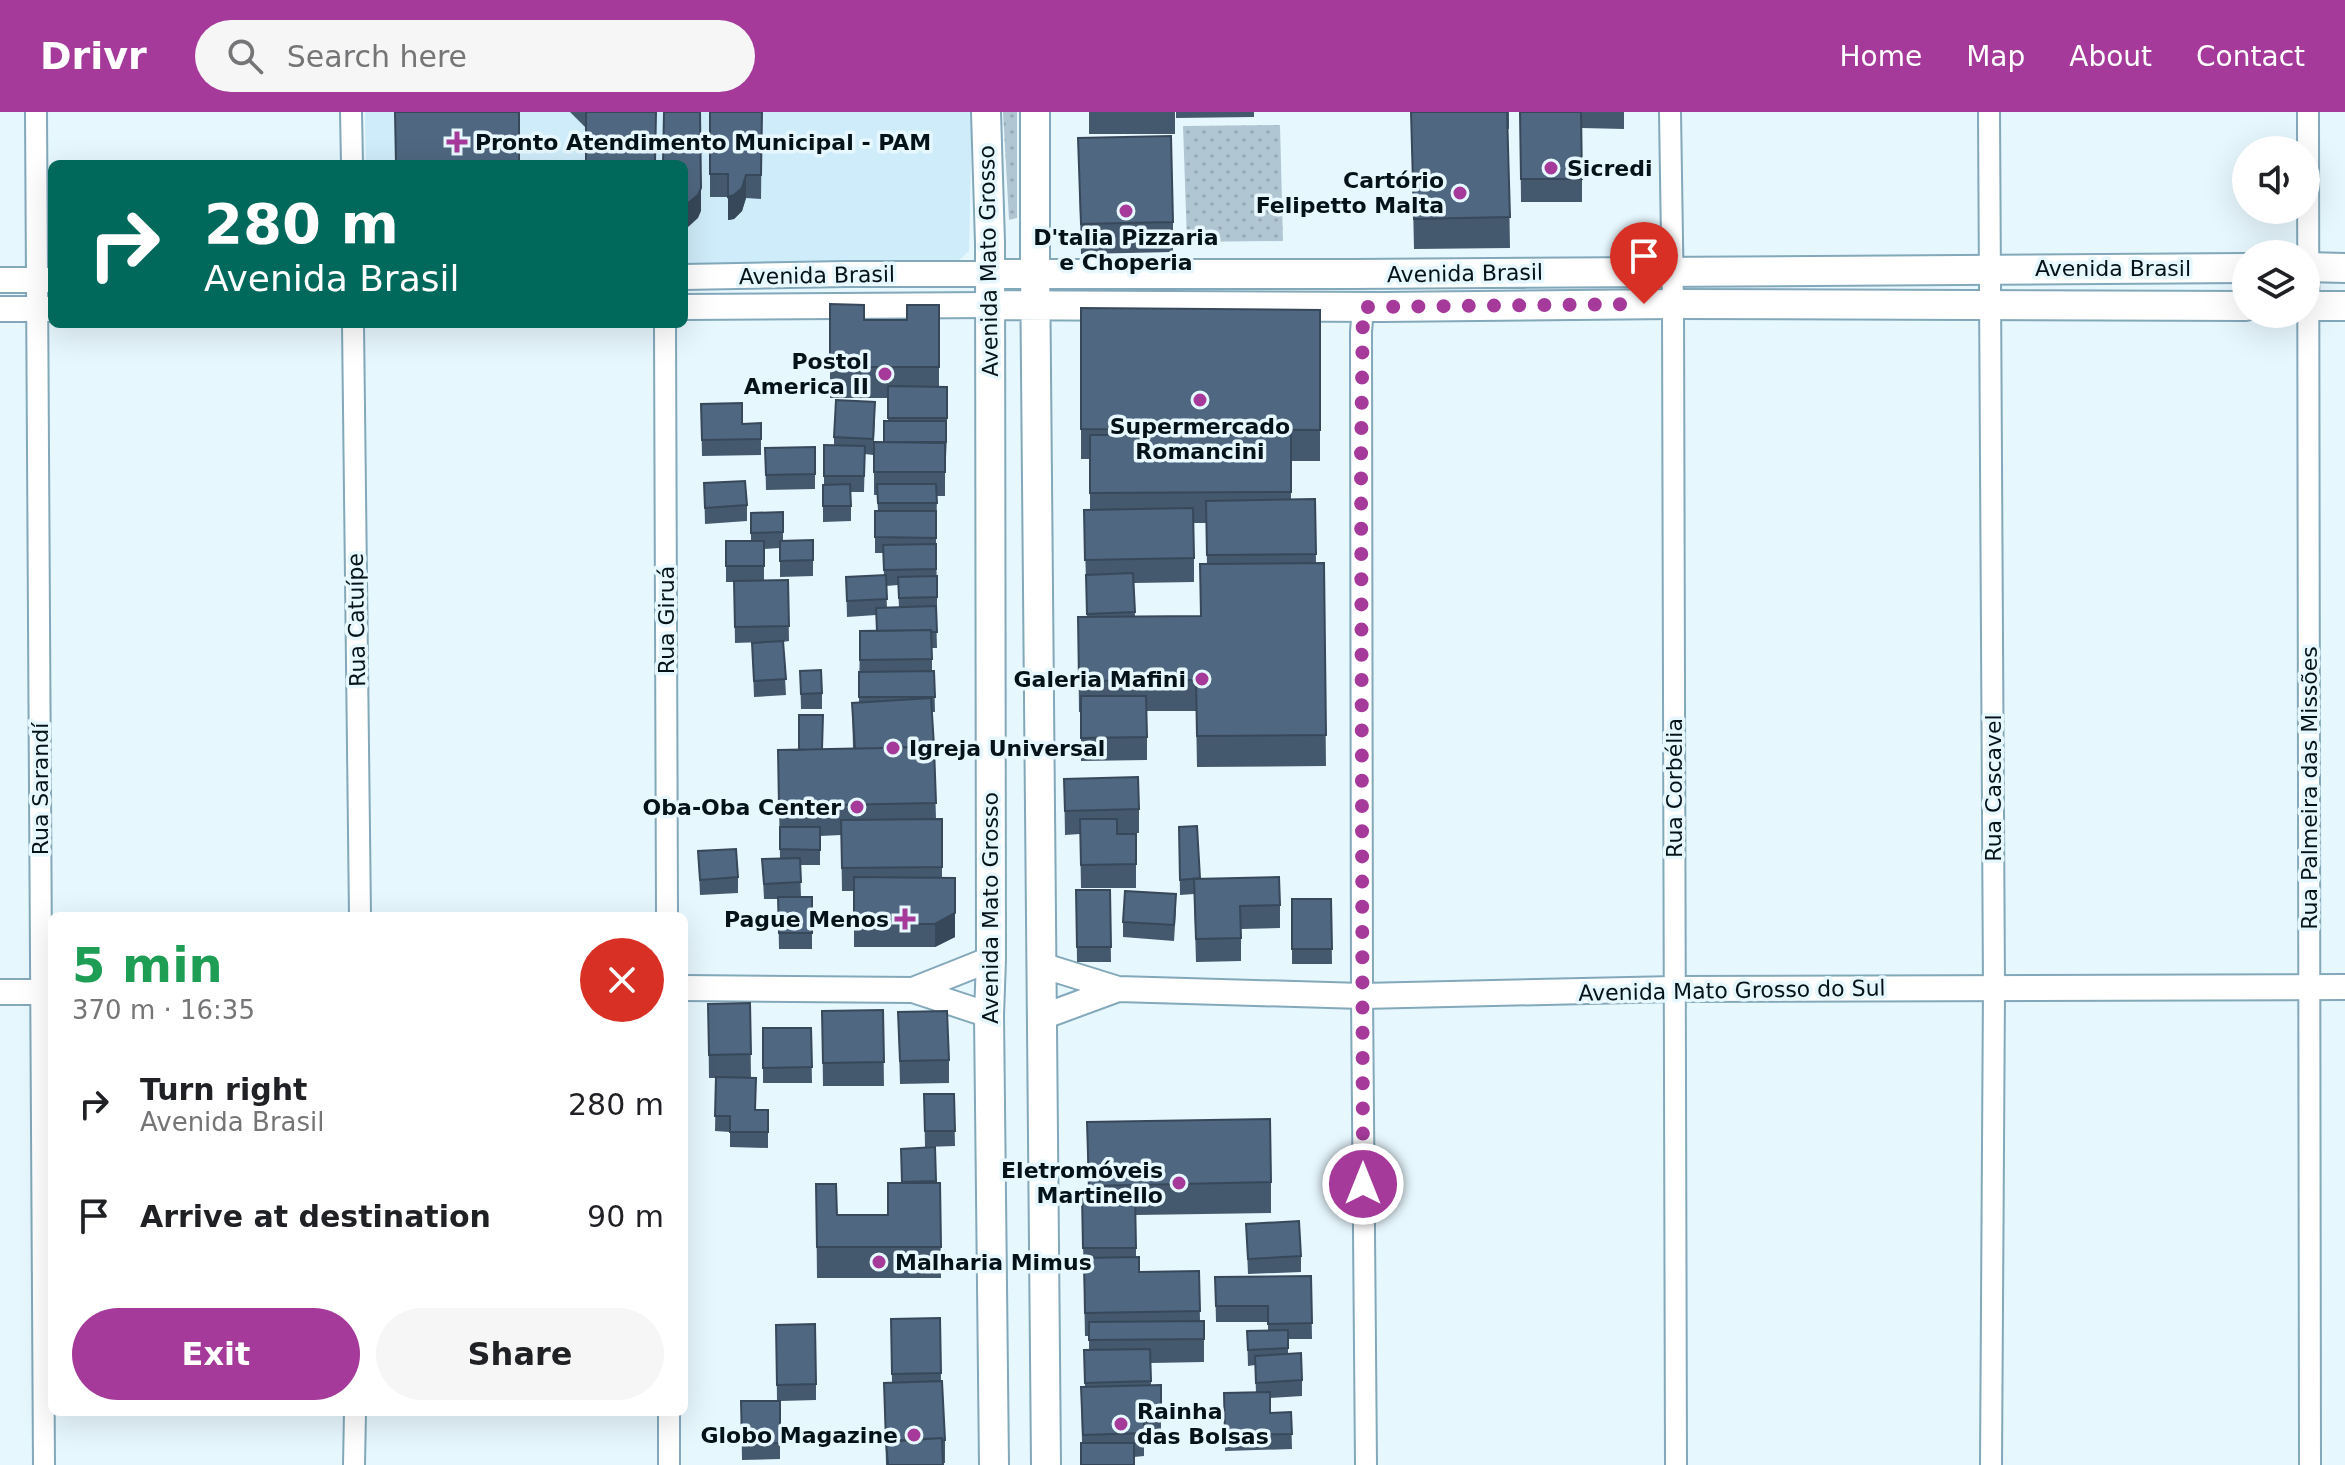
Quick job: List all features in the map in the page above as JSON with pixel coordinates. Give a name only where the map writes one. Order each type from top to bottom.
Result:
[{"type":"main road","name":"Avenida Mato Grosso","points":[[986,112],[990,274],[989,1015],[994,1465]]},
{"type":"main road","name":"Avenida Mato Grosso","points":[[1035,112],[1046,1465]]},
{"type":"main road","points":[[2320,267],[2345,268]]},
{"type":"main road","name":"Avenida Brasil","points":[[990,274],[2232,268]]},
{"type":"main road","name":"Avenida Brasil","points":[[990,305],[2232,306]]},
{"type":"main road","points":[[2320,306],[2345,306]]},
{"type":"street","name":"Rua Sarandí","points":[[36,112],[44,280],[44,1465]]},
{"type":"street","points":[[351,112],[352,160]]},
{"type":"street","name":"Rua Corbélia","points":[[1670,112],[1676,1465]]},
{"type":"street","name":"Rua Cascavel","points":[[1989,112],[1994,988],[1991,1465]]},
{"type":"street","name":"Rua Palmeira das Missões","points":[[2307,240],[2308,112]]},
{"type":"street","name":"Avenida Brasil","points":[[688,277],[990,274]]},
{"type":"street","points":[[0,280],[44,280]]},
{"type":"street","name":"Avenida Brasil","points":[[688,307],[990,305]]},
{"type":"street","points":[[1363,307],[1362,996],[1366,1465]]},
{"type":"street","points":[[0,309],[44,309]]},
{"type":"street","name":"Rua Catuípe","points":[[353,328],[360,912]]},
{"type":"street","name":"Rua Giruá","points":[[665,328],[667,912]]},
{"type":"street","name":"Rua Palmeira das Missões","points":[[2307,328],[2310,1465]]},
{"type":"street","points":[[913,990],[991,959]]},
{"type":"street","points":[[1041,965],[1118,989]]},
{"type":"street","name":"Avenida Mato Grosso do Sul","points":[[1118,989],[1362,996],[1675,989],[2345,987]]},
{"type":"street","points":[[688,988],[913,990],[989,1015]]},
{"type":"street","points":[[1042,1017],[1118,989]]},
{"type":"street","points":[[0,992],[46,992]]},
{"type":"street","points":[[354,1465],[355,1416]]},
{"type":"street","points":[[669,1416],[669,1465]]},
{"type":"shaded area","points":[[365,112],[972,112],[969,251],[957,262],[688,265],[688,160],[366,160]]},
{"type":"shaded area","points":[[1003,112],[1017,112],[1017,218],[1009,220]]},
{"type":"shaded area","points":[[1280,125],[1283,241],[1187,242],[1183,126]]},
{"type":"building","name":"Pronto Atendimento Municipal - PAM","points":[[395,112],[519,112],[519,160],[396,160]]},
{"type":"building","points":[[586,112],[656,112],[655,160],[586,160]]},
{"type":"building","points":[[664,112],[700,112],[701,188],[688,203],[688,160],[663,160]]},
{"type":"building","points":[[710,112],[762,112],[761,175],[746,175],[742,188],[728,197],[728,174],[710,174]]},
{"type":"building","name":"Cartório Felipetto Malta","points":[[1411,112],[1507,112],[1510,217],[1414,219]]},
{"type":"building","name":"Sicredi","points":[[1520,112],[1581,112],[1582,179],[1521,179]]},
{"type":"building","name":"D'talia Pizzaria e Choperia","points":[[1171,136],[1173,222],[1081,224],[1078,138]]},
{"type":"building","points":[[830,304],[864,305],[864,320],[907,320],[907,305],[939,305],[939,367],[830,367]]},
{"type":"building","name":"Supermercado Romancini","points":[[1081,308],[1320,310],[1320,430],[1081,429]]},
{"type":"building","points":[[888,386],[947,387],[947,418],[888,418]]},
{"type":"building","points":[[836,400],[875,402],[873,439],[834,437]]},
{"type":"building","points":[[742,403],[742,424],[761,423],[761,439],[702,440],[701,404]]},
{"type":"building","points":[[884,421],[946,421],[946,442],[884,442]]},
{"type":"building","points":[[1090,435],[1291,435],[1291,492],[1090,493]]},
{"type":"building","points":[[874,442],[945,443],[945,472],[874,472]]},
{"type":"building","points":[[824,445],[865,446],[864,476],[824,476]]},
{"type":"building","points":[[815,447],[815,474],[766,475],[765,448]]},
{"type":"building","points":[[745,481],[747,505],[705,508],[704,483]]},
{"type":"building","points":[[850,484],[851,506],[823,506],[823,485]]},
{"type":"building","points":[[877,484],[936,484],[937,503],[878,503]]},
{"type":"building","points":[[1315,499],[1316,554],[1207,555],[1206,501]]},
{"type":"building","points":[[1193,508],[1194,558],[1085,560],[1084,510]]},
{"type":"building","points":[[875,511],[936,511],[936,538],[875,537]]},
{"type":"building","points":[[783,512],[783,532],[751,533],[751,513]]},
{"type":"building","points":[[813,540],[813,560],[780,561],[780,541]]},
{"type":"building","points":[[726,541],[764,541],[764,566],[726,566]]},
{"type":"building","points":[[936,544],[936,569],[884,570],[883,545]]},
{"type":"building","name":"Galeria Mafini","points":[[1324,563],[1326,735],[1197,736],[1196,680],[1079,681],[1078,617],[1201,616],[1200,564]]},
{"type":"building","points":[[1133,573],[1135,612],[1087,614],[1086,575]]},
{"type":"building","points":[[886,575],[887,599],[847,601],[846,577]]},
{"type":"building","points":[[937,576],[937,597],[899,598],[898,577]]},
{"type":"building","points":[[788,580],[789,626],[735,627],[734,581]]},
{"type":"building","points":[[936,606],[937,632],[877,631],[876,608]]},
{"type":"building","points":[[931,630],[932,659],[860,660],[860,631]]},
{"type":"building","points":[[783,641],[786,679],[754,681],[752,643]]},
{"type":"building","points":[[821,670],[822,693],[801,694],[800,671]]},
{"type":"building","points":[[934,671],[935,697],[859,697],[859,672]]},
{"type":"building","points":[[1081,696],[1146,696],[1147,737],[1081,738]]},
{"type":"building","points":[[931,698],[934,746],[855,749],[852,703]]},
{"type":"building","points":[[799,715],[823,715],[822,749],[799,750]]},
{"type":"building","points":[[934,747],[936,803],[779,806],[778,750]]},
{"type":"building","points":[[1138,777],[1139,809],[1065,811],[1064,779]]},
{"type":"building","points":[[942,819],[942,867],[842,868],[841,820]]},
{"type":"building","points":[[1080,819],[1117,819],[1117,834],[1136,834],[1136,864],[1081,865]]},
{"type":"building","points":[[1197,826],[1200,878],[1180,880],[1179,827]]},
{"type":"building","points":[[780,827],[820,827],[820,850],[780,849]]},
{"type":"building","points":[[736,849],[738,877],[700,880],[698,851]]},
{"type":"building","points":[[800,858],[801,882],[764,884],[762,859]]},
{"type":"building","points":[[854,877],[955,878],[955,913],[935,924],[854,924]]},
{"type":"building","points":[[1279,877],[1280,905],[1240,906],[1241,938],[1196,939],[1194,879]]},
{"type":"building","points":[[1076,890],[1110,890],[1111,947],[1077,947]]},
{"type":"building","points":[[1125,891],[1176,894],[1174,925],[1123,922]]},
{"type":"building","points":[[778,897],[812,897],[812,933],[779,933]]},
{"type":"building","points":[[1292,899],[1331,899],[1332,949],[1292,949]]},
{"type":"building","points":[[750,1003],[751,1054],[709,1055],[708,1004]]},
{"type":"building","points":[[883,1010],[884,1062],[823,1063],[822,1011]]},
{"type":"building","points":[[947,1011],[949,1060],[900,1061],[898,1012]]},
{"type":"building","points":[[763,1028],[811,1028],[812,1067],[763,1068]]},
{"type":"building","points":[[716,1077],[756,1078],[755,1110],[768,1110],[768,1132],[730,1132],[730,1116],[715,1116]]},
{"type":"building","points":[[924,1094],[954,1094],[955,1131],[925,1131]]},
{"type":"building","points":[[1270,1119],[1271,1182],[1089,1186],[1087,1122]]},
{"type":"building","points":[[935,1147],[936,1181],[902,1182],[901,1149]]},
{"type":"building","points":[[888,1183],[940,1183],[941,1247],[817,1247],[816,1184],[836,1184],[837,1215],[888,1215]]},
{"type":"building","points":[[1082,1196],[1135,1196],[1136,1248],[1083,1248]]},
{"type":"building","points":[[1299,1221],[1301,1256],[1248,1259],[1246,1224]]},
{"type":"building","points":[[1139,1257],[1139,1272],[1199,1271],[1200,1311],[1085,1313],[1084,1258]]},
{"type":"building","points":[[1311,1276],[1312,1323],[1268,1324],[1268,1306],[1216,1306],[1215,1277]]},
{"type":"building","points":[[940,1318],[941,1373],[892,1374],[891,1319]]},
{"type":"building","points":[[1204,1321],[1204,1339],[1089,1340],[1089,1322]]},
{"type":"building","points":[[815,1324],[816,1384],[777,1385],[776,1325]]},
{"type":"building","points":[[1288,1330],[1288,1348],[1248,1350],[1247,1331]]},
{"type":"building","points":[[1150,1349],[1151,1381],[1085,1383],[1084,1350]]},
{"type":"building","points":[[1301,1353],[1302,1380],[1256,1383],[1255,1356]]},
{"type":"building","points":[[942,1381],[945,1440],[886,1442],[884,1383]]},
{"type":"building","points":[[1161,1385],[1161,1414],[1144,1415],[1144,1433],[1083,1435],[1081,1387]]},
{"type":"building","points":[[1270,1392],[1270,1413],[1291,1412],[1292,1434],[1225,1435],[1224,1393]]},
{"type":"building","points":[[741,1401],[780,1401],[780,1443],[742,1444]]},
{"type":"building","points":[[942,1438],[943,1465],[888,1465],[886,1441]]},
{"type":"building","points":[[1081,1443],[1134,1443],[1134,1465],[1081,1465]]},
{"type":"place","name":"Pronto Atendimento Municipal - PAM","points":[[457,142]]},
{"type":"place","name":"Sicredi","points":[[1551,168]]},
{"type":"place","name":"Cartório Felipetto Malta","points":[[1460,193]]},
{"type":"place","name":"D'talia Pizzaria e Choperia","points":[[1126,211]]},
{"type":"place","name":"Postol America II","points":[[885,374]]},
{"type":"place","name":"Supermercado Romancini","points":[[1200,400]]},
{"type":"place","name":"Galeria Mafini","points":[[1202,679]]},
{"type":"place","name":"Igreja Universal","points":[[893,748]]},
{"type":"place","name":"Oba-Oba Center","points":[[857,807]]},
{"type":"place","name":"Pague Menos","points":[[905,919]]},
{"type":"place","name":"Eletromóveis Martinello","points":[[1179,1183]]},
{"type":"place","name":"Malharia Mimus","points":[[879,1262]]},
{"type":"place","name":"Rainha das Bolsas","points":[[1121,1424]]},
{"type":"place","name":"Globo Magazine","points":[[914,1435]]},
{"type":"route","points":[[1363,1184],[1363,307],[1644,304]]}]
